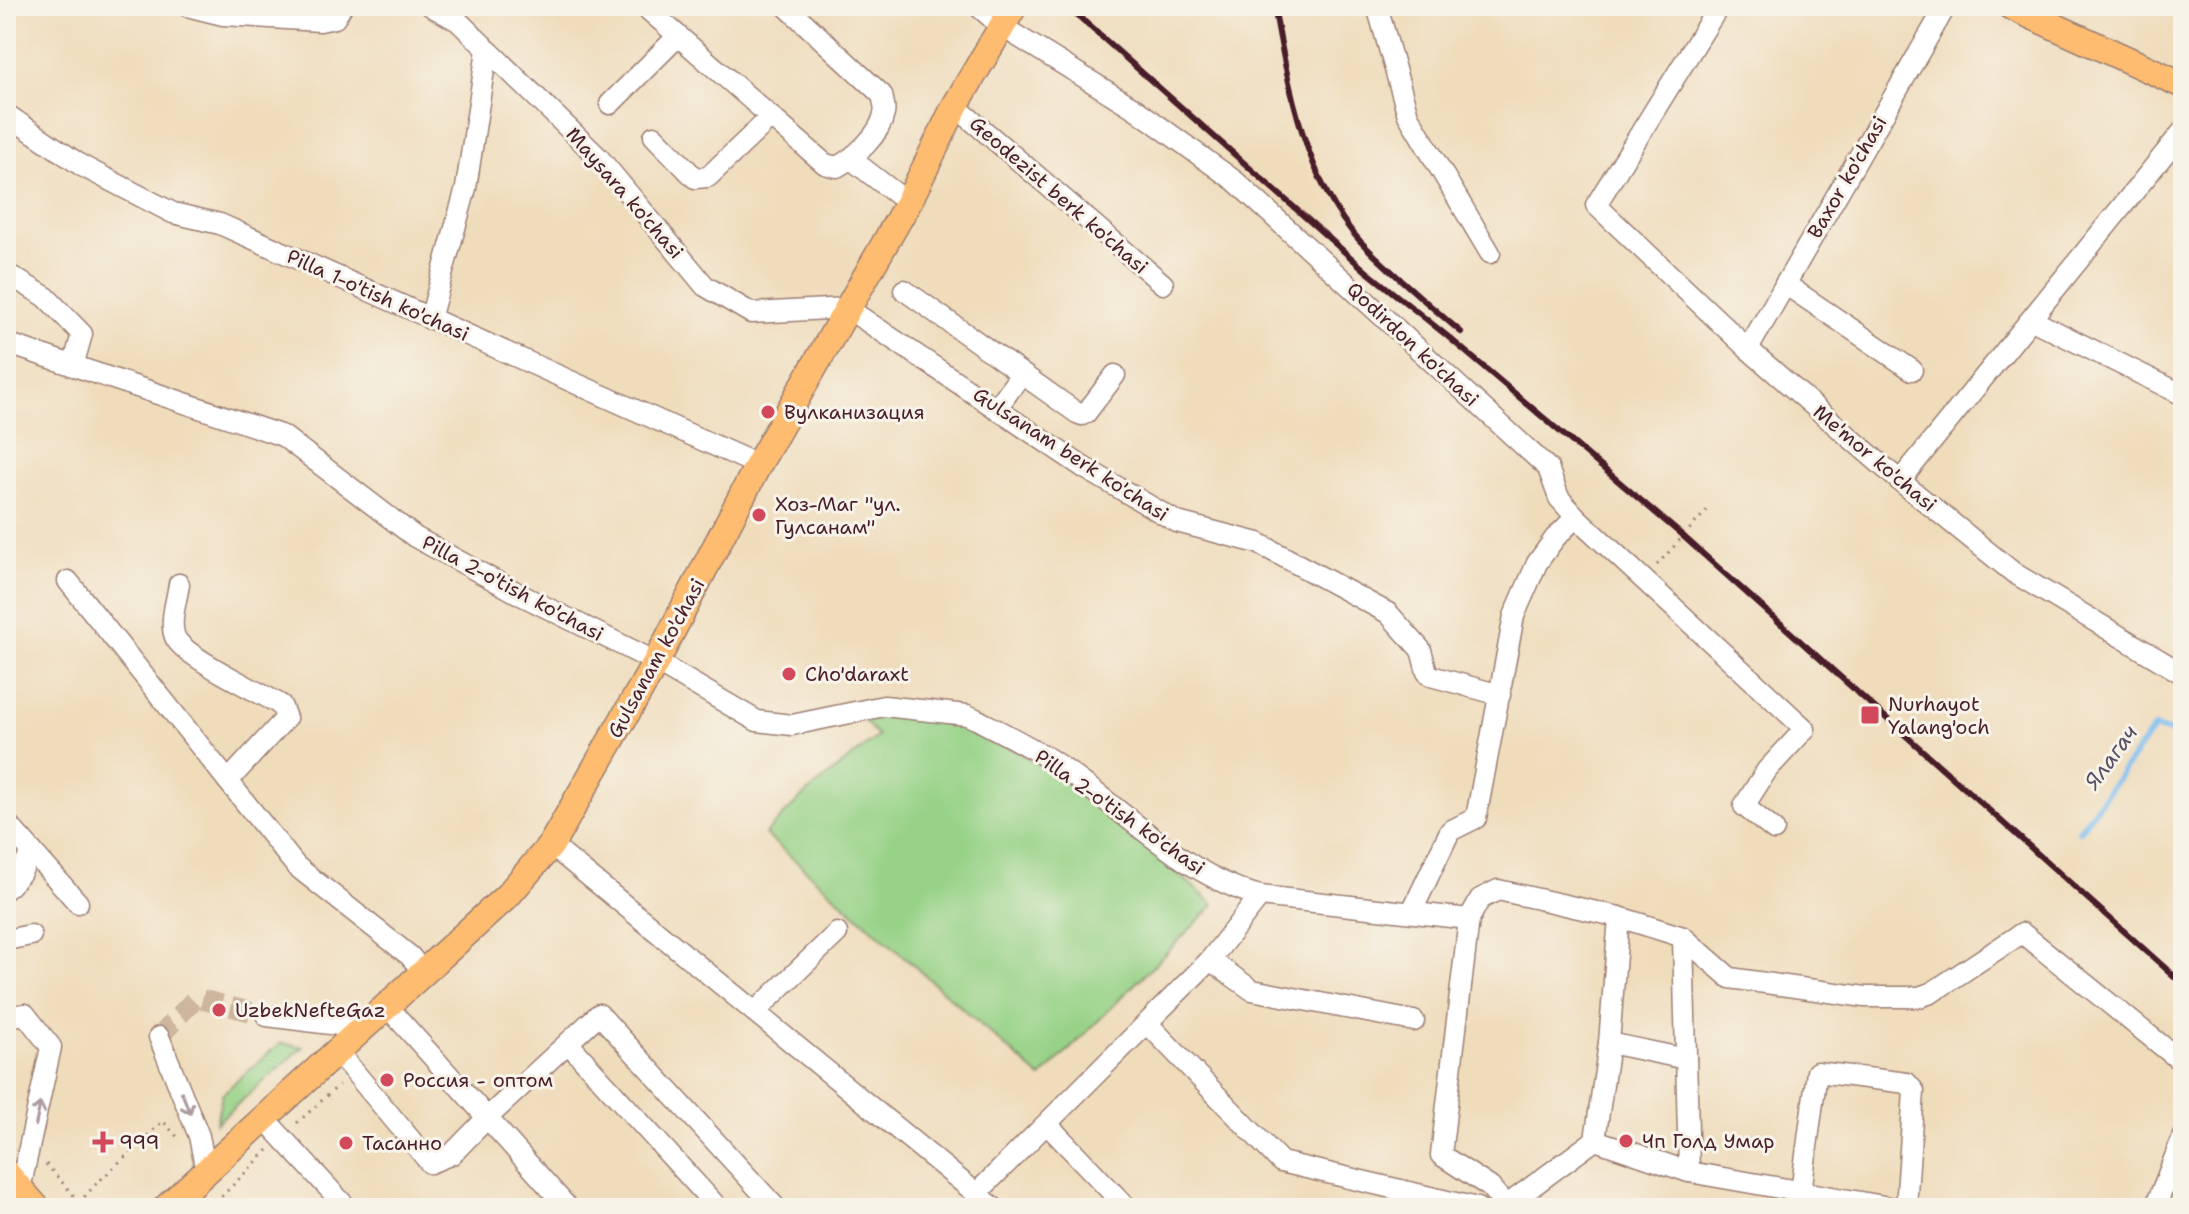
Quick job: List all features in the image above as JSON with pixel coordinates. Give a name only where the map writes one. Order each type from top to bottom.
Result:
[{"type":"main road","points":[[2010,6],[2183,85]]},
{"type":"main road","points":[[2044,6],[2183,73]]},
{"type":"main road","name":"Gulsanam ko'chasi","points":[[166,1208],[508,895],[551,845],[656,662],[758,465],[908,203],[955,106],[1007,16]]},
{"type":"street","points":[[187,6],[223,15],[320,21],[335,18],[342,6]]},
{"type":"street","name":"Maysara ko'chasi","points":[[431,6],[464,14],[487,50],[599,158],[705,286],[751,313],[847,308]]},
{"type":"street","points":[[644,6],[825,164],[837,167],[851,159],[880,125],[885,111],[882,95],[786,6]]},
{"type":"street","name":"Qodirdon ko'chasi","points":[[978,6],[1007,16],[1235,181],[1548,468],[1559,498],[1576,517],[1805,729],[1767,770],[1744,806],[1774,830]]},
{"type":"street","points":[[1377,6],[1408,115],[1490,253]]},
{"type":"street","name":"Me'mor ko'chasi","points":[[1719,6],[1596,205],[1748,349],[1900,481],[2014,573],[2183,674]]},
{"type":"street","name":"Baxor ko'chasi","points":[[1748,349],[1946,6]]},
{"type":"street","points":[[610,104],[678,36]]},
{"type":"street","points":[[430,319],[466,188],[487,50]]},
{"type":"street","name":"Geodezist berk ko'chasi","points":[[955,106],[1163,284]]},
{"type":"street","name":"Pilla 1-o'tish ko'chasi","points":[[6,114],[82,166],[173,213],[220,224],[758,465]]},
{"type":"street","points":[[654,136],[695,178],[708,177],[771,117]]},
{"type":"street","points":[[1900,481],[2183,131]]},
{"type":"street","points":[[851,159],[908,203]]},
{"type":"street","points":[[6,273],[46,297],[82,334],[73,366]]},
{"type":"street","points":[[1785,284],[1912,370]]},
{"type":"street","points":[[904,290],[1082,415],[1115,375]]},
{"type":"street","name":"Gulsanam berk ko'chasi","points":[[847,308],[1083,467],[1177,522],[1258,543],[1377,606],[1407,632],[1421,650],[1431,676],[1500,695]]},
{"type":"street","points":[[2032,320],[2183,395]]},
{"type":"street","name":"Pilla 2-o'tish ko'chasi","points":[[6,343],[283,436],[415,537],[521,595],[656,662],[757,721],[792,725],[884,706],[967,715],[1051,761],[1171,850],[1232,888],[1260,896],[1469,919]]},
{"type":"street","points":[[997,408],[1021,374]]},
{"type":"street","points":[[1412,911],[1450,831],[1476,818],[1514,616],[1546,549],[1576,517]]},
{"type":"street","points":[[68,581],[296,866],[410,956],[423,972]]},
{"type":"street","points":[[179,584],[173,624],[176,639],[189,652],[281,705],[286,718],[228,781]]},
{"type":"street","points":[[6,822],[78,903]]},
{"type":"street","points":[[551,845],[994,1208]]},
{"type":"street","points":[[6,889],[20,874],[32,851]]},
{"type":"street","points":[[1619,917],[1609,1043],[1595,1140],[1505,1207],[1490,1187],[1441,1155],[1469,919],[1480,899],[1498,890],[1619,917],[1683,937],[1730,978],[1865,997],[1919,997],[1931,993],[2022,933],[2182,1062],[2183,1067]]},
{"type":"street","points":[[977,1193],[1210,960],[1260,896]]},
{"type":"street","points":[[755,1012],[837,933]]},
{"type":"street","points":[[6,940],[31,935]]},
{"type":"street","points":[[1683,937],[1689,1172]]},
{"type":"street","points":[[1210,960],[1252,990],[1414,1021]]},
{"type":"street","points":[[386,1005],[568,1208]]},
{"type":"street","points":[[6,1017],[25,1014],[51,1047],[21,1190]]},
{"type":"street","points":[[337,1051],[430,1163],[452,1154],[599,1014],[776,1208]]},
{"type":"street","points":[[267,1016],[362,1028]]},
{"type":"street","points":[[1148,1024],[1281,1162],[1477,1208]]},
{"type":"street","points":[[159,1037],[199,1136],[206,1171]]},
{"type":"street","points":[[568,1043],[718,1208]]},
{"type":"street","points":[[1609,1043],[1686,1059]]},
{"type":"street","points":[[1801,1192],[1817,1072],[1907,1083],[1914,1091],[1906,1208]]},
{"type":"street","points":[[264,1118],[347,1208]]},
{"type":"street","points":[[1047,1124],[1127,1208]]},
{"type":"street","points":[[2155,1208],[2183,1136]]},
{"type":"street","points":[[1595,1140],[1689,1172],[1895,1208]]},
{"type":"path","points":[[1644,579],[1708,509]]},
{"type":"path","points":[[85,1208],[79,1203],[95,1185],[163,1121],[188,1149],[199,1136]]},
{"type":"green space","points":[[905,712],[967,723],[1080,787],[1214,905],[1041,1078],[765,834],[802,797],[878,736],[864,721]]},
{"type":"green space","points":[[280,1043],[303,1047],[216,1123],[222,1094]]},
{"type":"waterway","name":"Ялагач","points":[[2079,831],[2154,728],[2183,734]]},
{"type":"tunnel","points":[[159,1037],[196,998],[267,1016]]},
{"type":"railway","points":[[1067,6],[1366,271],[1683,536],[2183,984]]},
{"type":"railway","points":[[1274,6],[1293,98],[1312,161],[1325,190],[1360,241],[1461,332]]},
{"type":"place","name":"Вулканизация","points":[[768,412]]},
{"type":"place","name":"Хоз-Маг \"ул. Гулсанам\"","points":[[759,515]]},
{"type":"place","name":"Cho'daraxt","points":[[789,674]]},
{"type":"place","name":"Nurhayot Yalang'och","points":[[1870,715]]},
{"type":"place","name":"UzbekNefteGaz","points":[[219,1010]]},
{"type":"place","name":"Россия - оптом","points":[[387,1080]]},
{"type":"place","name":"Чп Голд Умар","points":[[1626,1141]]},
{"type":"place","name":"999","points":[[103,1142]]},
{"type":"place","name":"Тасанно","points":[[346,1143]]}]
